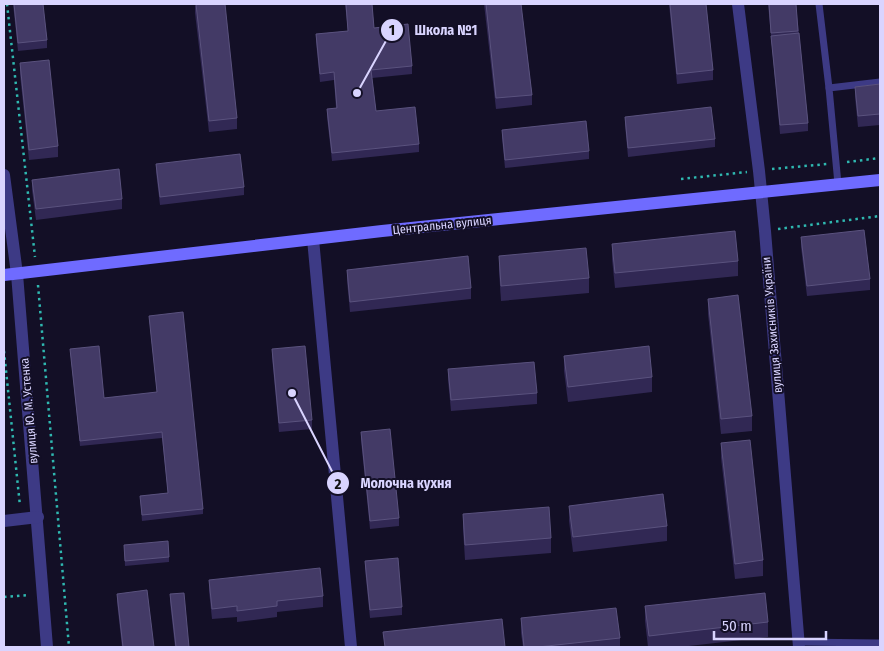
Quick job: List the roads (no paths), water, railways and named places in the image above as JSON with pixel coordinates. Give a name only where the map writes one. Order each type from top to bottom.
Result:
[{"type":"main road","name":"Центральна вулиця","points":[[4,275],[382,231],[880,180]]},
{"type":"street","name":"вулиця Захисників України","points":[[738,4],[765,230],[798,645]]},
{"type":"street","name":"вулиця Ю. М. Устенка","points":[[4,175],[17,274],[47,647]]},
{"type":"street","points":[[313,239],[351,647]]},
{"type":"street","points":[[4,521],[38,517]]},
{"type":"lane","points":[[819,4],[838,184]]},
{"type":"lane","points":[[829,88],[880,82]]},
{"type":"lane","points":[[798,645],[880,643]]},
{"type":"place","name":"Школа №1","points":[[357,93]]},
{"type":"place","name":"Молочна кухня","points":[[292,393]]}]
